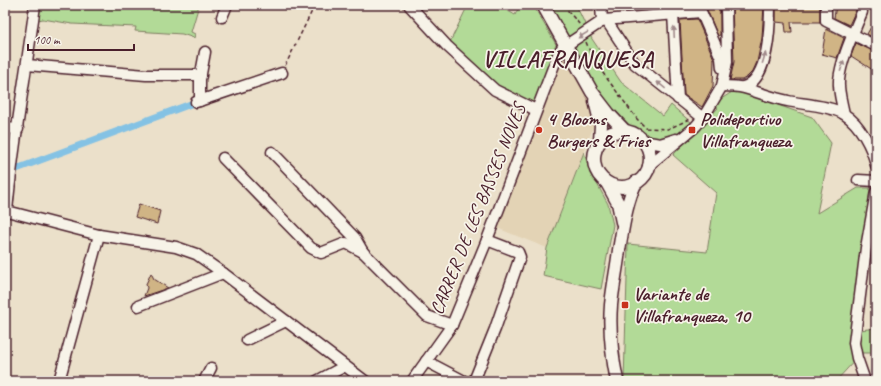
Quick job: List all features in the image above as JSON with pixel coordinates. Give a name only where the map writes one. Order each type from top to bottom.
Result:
[{"type":"main road","points":[[543,5],[592,92],[609,114],[626,132]]},
{"type":"main road","points":[[592,92],[600,118],[600,142]]},
{"type":"main road","points":[[608,182],[622,186],[636,182],[644,175],[648,166],[649,153],[643,141],[636,135],[620,131],[609,134],[600,142],[595,152],[594,164],[599,174],[608,182],[618,203],[622,227]]},
{"type":"main road","points":[[617,381],[612,344],[611,311],[622,227],[628,203],[636,182]]},
{"type":"street","points":[[35,5],[18,129],[8,172],[7,211],[99,235],[176,247],[196,254],[365,381]]},
{"type":"street","points":[[222,17],[227,5]]},
{"type":"street","points":[[409,5],[447,46],[495,90],[536,110]]},
{"type":"street","points":[[601,5],[604,21],[635,64],[703,118]]},
{"type":"street","points":[[648,166],[703,118],[723,82],[727,62],[726,5]]},
{"type":"street","points":[[743,88],[751,85],[755,80],[764,61],[769,38],[770,5]]},
{"type":"street","points":[[826,5],[826,21],[876,46]]},
{"type":"street","points":[[565,45],[604,21],[673,14],[700,8],[721,58],[723,82]]},
{"type":"street","points":[[844,114],[839,81],[853,34],[862,12]]},
{"type":"street","points":[[673,14],[678,99]]},
{"type":"street","points":[[714,44],[726,41]]},
{"type":"street","name":"CARRER DE LES BASSES NOVES","points":[[412,381],[452,325],[487,240],[559,52],[565,45]]},
{"type":"street","points":[[205,52],[200,76],[198,102],[282,73]]},
{"type":"street","points":[[27,65],[146,75],[200,76]]},
{"type":"street","points":[[755,80],[762,94]]},
{"type":"street","points":[[723,82],[782,100],[832,109],[844,114],[871,139],[876,164]]},
{"type":"street","points":[[832,109],[842,100]]},
{"type":"street","points":[[5,128],[18,129]]},
{"type":"street","points":[[643,141],[660,144],[680,138]]},
{"type":"street","points":[[272,152],[355,238],[363,252],[426,316],[452,325]]},
{"type":"street","points":[[223,158],[311,248],[321,253],[346,243],[363,252]]},
{"type":"street","points":[[858,180],[876,181]]},
{"type":"street","points":[[865,381],[857,358],[854,343],[866,248],[876,192]]},
{"type":"street","points":[[59,381],[99,235]]},
{"type":"street","points":[[474,381],[520,257],[518,252],[487,240]]},
{"type":"street","points":[[138,306],[222,273]]},
{"type":"street","points":[[247,340],[286,321]]},
{"type":"street","points":[[426,361],[464,381]]},
{"type":"street","points":[[317,381],[345,366]]},
{"type":"street","points":[[204,381],[211,368]]},
{"type":"path","points":[[282,73],[315,5]]},
{"type":"path","points":[[563,5],[580,26],[594,61],[641,124],[650,129],[667,129],[684,122]]},
{"type":"shaded area","points":[[565,55],[591,100],[594,125],[547,248],[497,228]]},
{"type":"green space","points":[[40,5],[199,5],[191,32],[195,34],[194,38],[182,34],[135,31],[136,27],[72,24],[43,19],[38,20]]},
{"type":"green space","points":[[468,5],[498,5],[515,15],[520,5],[533,5],[557,46],[532,107],[497,89],[474,64],[450,42]]},
{"type":"green space","points":[[548,5],[576,5],[592,39],[621,82],[663,116],[671,105],[692,123],[681,132],[666,139],[645,135],[628,124],[611,106],[596,85]]},
{"type":"green space","points":[[735,90],[812,117],[831,143],[817,213],[858,188],[870,188],[852,331],[876,328],[876,353],[856,353],[857,358],[836,381],[624,381],[628,244],[707,252],[716,193],[673,155],[718,108],[712,105]]},
{"type":"green space","points":[[584,152],[589,169],[608,204],[613,225],[601,289],[543,276],[547,248]]},
{"type":"building","points":[[705,5],[720,5],[720,35],[718,36]]},
{"type":"building","points":[[732,5],[764,5],[762,38],[757,62],[753,71],[742,80],[730,80],[734,62]]},
{"type":"building","points":[[776,5],[820,5],[820,22],[791,22],[792,32],[786,32],[785,23],[776,22]]},
{"type":"building","points":[[836,5],[855,5],[859,7],[849,25],[834,18]]},
{"type":"building","points":[[876,18],[876,39],[867,34]]},
{"type":"building","points":[[697,19],[714,59],[713,86],[702,107],[684,95],[680,20]]},
{"type":"building","points":[[826,29],[844,38],[837,58],[822,54]]},
{"type":"building","points":[[856,43],[876,52],[876,72],[851,56]]},
{"type":"building","points":[[139,204],[160,211],[157,224],[135,217]]},
{"type":"building","points":[[151,273],[154,279],[168,288],[144,296],[147,288],[146,284]]},
{"type":"waterway","points":[[11,171],[196,102]]},
{"type":"place","name":"4 Blooms Burgers & Fries","points":[[539,130]]},
{"type":"place","name":"Polideportivo Villafranqueza","points":[[692,130]]},
{"type":"place","name":"Variante de Villafranqueza, 10","points":[[625,305]]},
{"type":"district","name":"VILLAFRANQUESA","points":[[568,59]]}]
